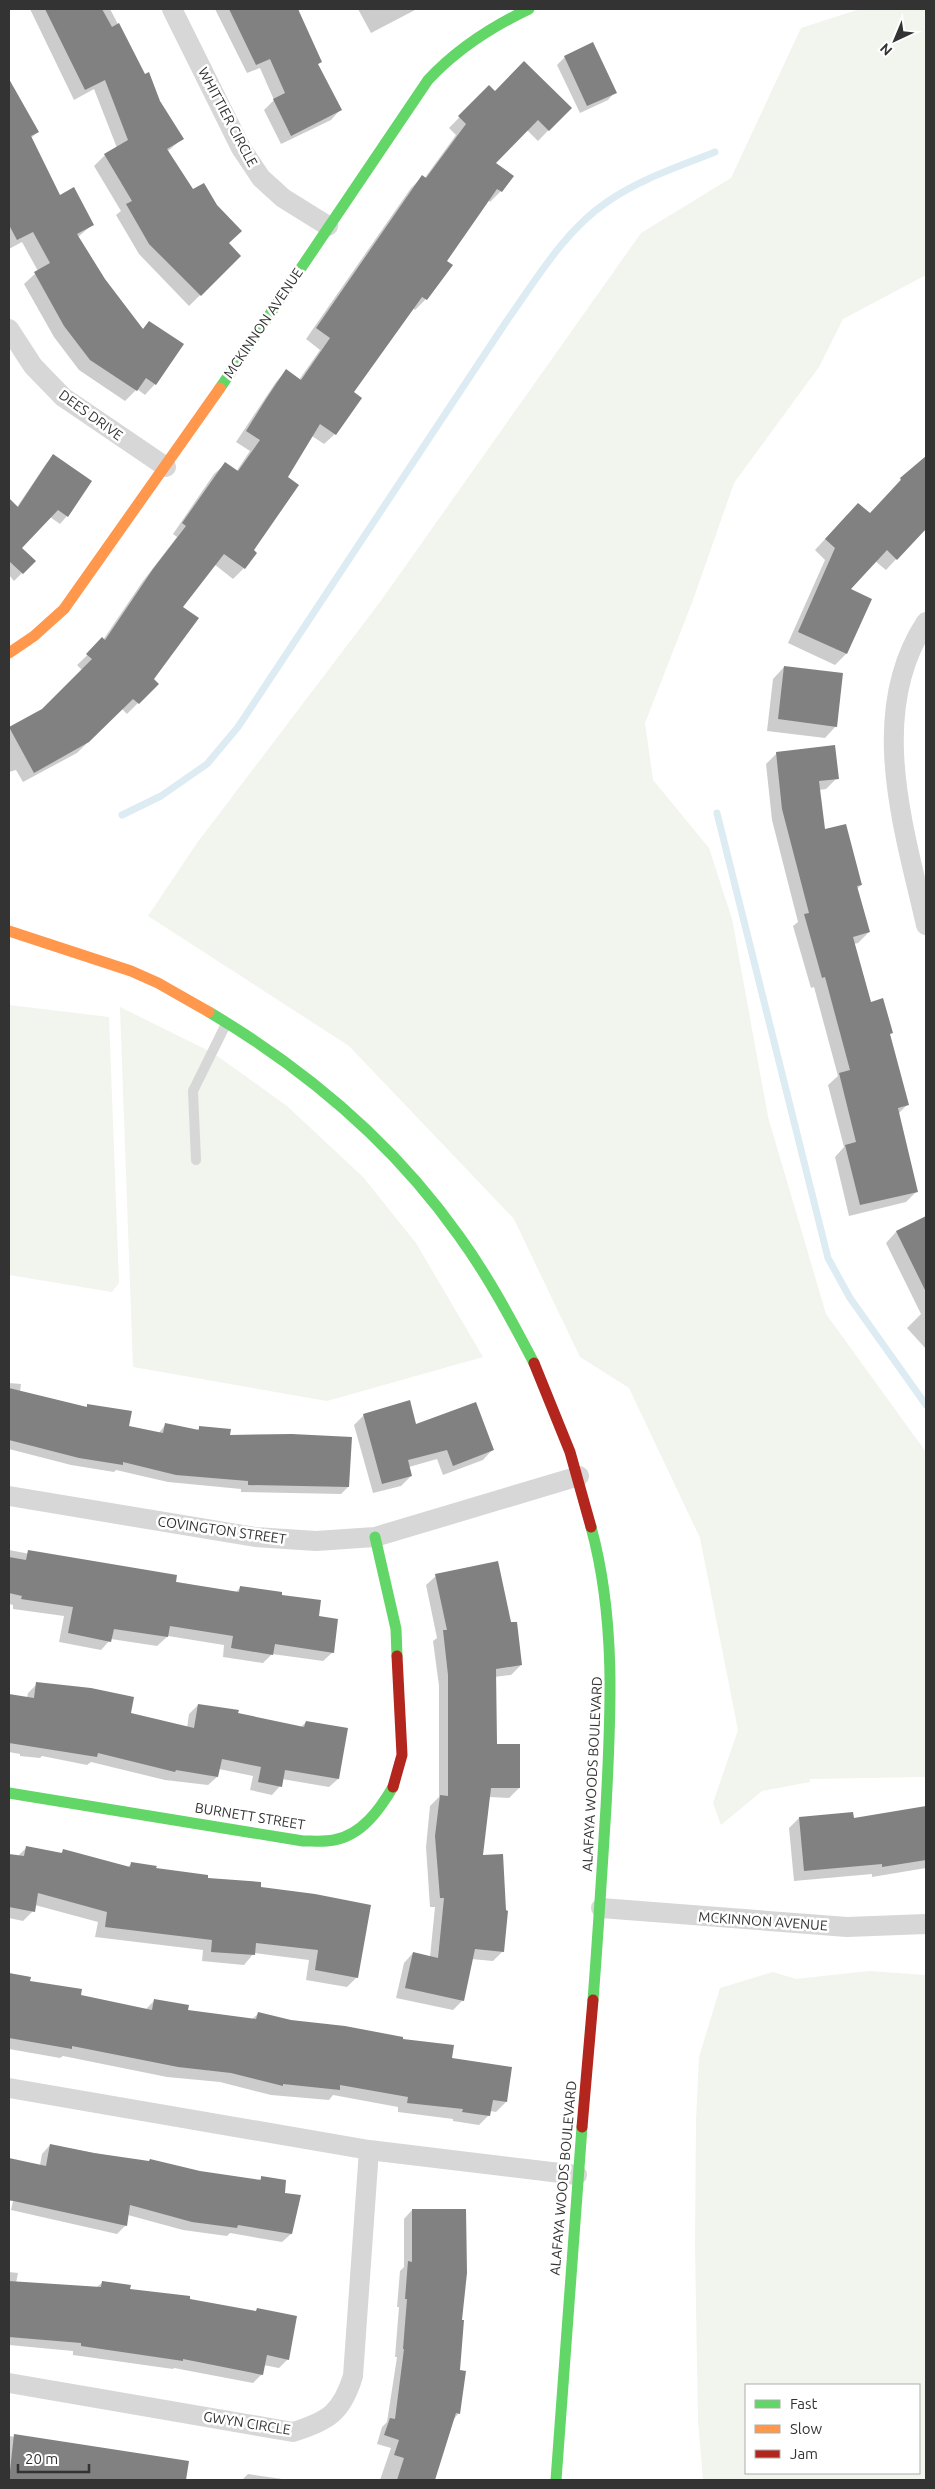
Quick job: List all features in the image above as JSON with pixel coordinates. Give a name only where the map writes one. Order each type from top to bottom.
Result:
[{"type":"street","name":"WHITTIER CIRCLE","points":[[172,9],[241,148],[261,178],[283,198],[328,226]]},
{"type":"street","name":"MCKINNON AVENUE","points":[[9,653],[34,636],[64,609],[166,467],[428,80],[447,59],[506,14],[529,9]]},
{"type":"street","name":"DEES DRIVE","points":[[9,329],[33,366],[63,398],[166,467]]},
{"type":"street","points":[[926,622],[913,642],[898,689],[893,737],[898,805],[926,925]]},
{"type":"street","name":"ALAFAYA WOODS BOULEVARD","points":[[9,932],[69,948],[152,980],[248,1034],[328,1093],[397,1159],[457,1230],[513,1319],[550,1395],[579,1476],[596,1548],[606,1609],[613,1685],[601,1908],[577,2175],[556,2480]]},
{"type":"street","name":"COVINGTON STREET","points":[[9,1496],[255,1537],[316,1541],[375,1538],[579,1476]]},
{"type":"street","name":"BURNETT STREET","points":[[9,1793],[303,1841],[335,1840],[360,1828],[379,1810],[394,1786],[402,1755],[396,1629],[375,1538]]},
{"type":"street","name":"MCKINNON AVENUE","points":[[601,1908],[847,1927],[926,1924]]},
{"type":"street","points":[[9,2088],[369,2150],[577,2175]]},
{"type":"street","name":"GWYN CIRCLE","points":[[9,2383],[293,2432],[316,2425],[336,2412],[347,2398],[353,2376],[369,2150]]},
{"type":"lane","points":[[196,1160],[193,1091],[227,1022]]},
{"type":"shaded area","points":[[860,9],[926,9],[926,275],[843,319],[819,367],[734,483],[693,600],[645,723],[653,780],[709,848],[732,919],[768,1117],[826,1314],[926,1452],[926,1777],[810,1779],[810,1782],[762,1791],[721,1825],[713,1803],[738,1730],[700,1538],[629,1388],[580,1357],[514,1219],[349,1046],[148,916],[197,843],[380,602],[641,233],[731,178],[801,28]]},
{"type":"shaded area","points":[[9,1005],[109,1017],[119,1283],[112,1292],[9,1275]]},
{"type":"shaded area","points":[[120,1007],[213,1053],[287,1106],[363,1177],[416,1243],[483,1357],[327,1401],[133,1367]]},
{"type":"shaded area","points":[[869,1971],[925,1975],[926,1977],[926,2480],[703,2480],[698,2420],[695,2246],[696,2121],[699,2057],[720,1988],[773,1972],[796,1979]]},
{"type":"building","points":[[45,9],[102,9],[112,27],[119,23],[145,74],[149,72],[160,101],[184,139],[167,149],[193,189],[204,183],[217,205],[242,231],[229,243],[241,256],[201,296],[149,244],[126,204],[132,201],[104,154],[128,140],[105,80],[85,90]]},
{"type":"building","points":[[229,9],[298,9],[322,62],[318,64],[342,110],[291,136],[273,99],[285,93],[270,59],[256,65]]},
{"type":"building","points":[[593,42],[617,93],[587,106],[564,56]]},
{"type":"building","points":[[524,61],[572,108],[549,131],[538,120],[496,163],[514,176],[502,192],[497,189],[447,261],[453,265],[427,300],[422,297],[354,392],[362,398],[336,435],[320,424],[288,477],[299,485],[254,550],[257,553],[245,569],[224,554],[183,607],[199,618],[154,679],[159,684],[139,704],[133,699],[89,742],[34,773],[9,727],[42,709],[92,659],[86,654],[102,637],[105,640],[153,569],[186,526],[182,523],[225,462],[238,471],[260,440],[246,431],[286,369],[301,380],[330,338],[316,328],[422,175],[426,178],[466,124],[458,116],[489,85],[495,91]]},
{"type":"building","points":[[9,79],[39,132],[31,136],[60,195],[74,187],[94,225],[77,234],[105,279],[143,329],[149,321],[184,344],[156,385],[146,378],[137,391],[90,360],[64,326],[34,272],[50,263],[33,232],[17,240],[9,225]]},
{"type":"building","points":[[53,454],[92,481],[68,517],[58,510],[22,548],[36,561],[23,574],[9,561],[9,498],[18,507]]},
{"type":"building","points":[[926,456],[926,529],[897,560],[887,550],[851,589],[872,599],[847,654],[798,632],[835,548],[825,539],[858,503],[870,513],[901,480],[900,478]]},
{"type":"building","points":[[784,666],[843,673],[837,727],[778,719]]},
{"type":"building","points":[[835,745],[839,779],[819,781],[825,829],[846,824],[862,885],[857,886],[870,932],[853,937],[871,1002],[883,998],[893,1033],[890,1034],[909,1105],[898,1108],[918,1192],[860,1205],[845,1145],[856,1142],[839,1073],[850,1070],[825,977],[822,978],[804,914],[809,913],[782,809],[776,752]]},
{"type":"building","points":[[926,1216],[926,1292],[896,1231]]},
{"type":"building","points":[[9,1388],[87,1407],[87,1404],[132,1411],[129,1426],[163,1433],[165,1423],[199,1430],[199,1426],[231,1429],[230,1435],[292,1434],[352,1437],[349,1487],[248,1485],[248,1481],[176,1475],[123,1462],[123,1465],[79,1458],[9,1440]]},
{"type":"building","points":[[410,1400],[416,1424],[476,1402],[494,1450],[453,1466],[447,1450],[408,1460],[412,1476],[382,1484],[363,1414]]},
{"type":"building","points":[[28,1550],[177,1575],[176,1582],[239,1592],[240,1586],[282,1592],[282,1595],[321,1600],[319,1616],[338,1619],[334,1653],[275,1644],[273,1655],[231,1648],[233,1636],[170,1626],[168,1637],[114,1629],[111,1642],[68,1633],[73,1607],[21,1599],[22,1596],[9,1593],[9,1557],[26,1560]]},
{"type":"building","points":[[498,1561],[511,1622],[517,1622],[522,1665],[496,1669],[497,1744],[520,1744],[520,1788],[491,1788],[483,1855],[503,1854],[506,1910],[508,1911],[504,1952],[475,1949],[464,2001],[405,1988],[413,1952],[438,1958],[444,1898],[440,1898],[435,1836],[440,1795],[448,1796],[448,1675],[443,1630],[447,1630],[435,1574]]},
{"type":"building","points":[[36,1682],[91,1688],[134,1697],[131,1713],[194,1728],[198,1704],[239,1710],[238,1713],[304,1727],[306,1721],[348,1728],[339,1779],[285,1770],[282,1787],[258,1782],[261,1767],[222,1759],[218,1777],[176,1770],[175,1772],[98,1753],[97,1757],[9,1743],[9,1694],[34,1698]]},
{"type":"building","points":[[926,1806],[926,1860],[882,1867],[882,1864],[804,1871],[799,1817],[853,1812],[854,1818]]},
{"type":"building","points":[[26,1846],[62,1853],[63,1849],[130,1867],[131,1862],[157,1866],[156,1868],[208,1875],[208,1878],[261,1882],[261,1887],[315,1894],[371,1905],[358,1978],[315,1970],[318,1950],[256,1943],[255,1955],[211,1952],[212,1940],[105,1927],[107,1912],[38,1893],[35,1912],[9,1907],[9,1854],[24,1856]]},
{"type":"building","points":[[9,1973],[31,1977],[30,1981],[82,1989],[81,1995],[152,2010],[154,1999],[189,2005],[188,2010],[256,2019],[258,2012],[291,2020],[345,2026],[403,2037],[403,2039],[454,2045],[452,2058],[512,2067],[507,2102],[493,2100],[490,2116],[462,2112],[463,2109],[407,2103],[408,2097],[340,2085],[340,2090],[283,2084],[283,2086],[231,2073],[178,2067],[72,2046],[72,2049],[9,2038]]},
{"type":"building","points":[[50,2144],[94,2153],[149,2161],[150,2159],[200,2171],[261,2180],[261,2176],[286,2180],[285,2193],[301,2195],[292,2234],[238,2225],[237,2228],[192,2222],[130,2205],[127,2226],[9,2200],[9,2158],[46,2166]]},
{"type":"building","points":[[412,2209],[466,2209],[467,2273],[462,2320],[464,2320],[460,2370],[466,2371],[460,2414],[456,2413],[435,2480],[397,2480],[404,2458],[394,2455],[399,2440],[384,2435],[390,2418],[395,2419],[404,2349],[408,2261],[412,2262]]},
{"type":"building","points":[[9,2281],[101,2287],[102,2281],[131,2285],[130,2289],[190,2296],[190,2299],[256,2311],[257,2308],[297,2316],[289,2360],[267,2355],[263,2375],[183,2359],[183,2361],[81,2346],[81,2343],[9,2337]]},
{"type":"building","points":[[14,2434],[189,2461],[186,2480],[9,2480]]},
{"type":"waterway","points":[[122,815],[161,796],[207,764],[238,727],[506,322],[540,273],[577,227],[607,202],[620,194],[659,174],[715,152]]},
{"type":"waterway","points":[[717,813],[828,1258],[850,1298],[926,1405]]},
{"type":"traffic: fast","points":[[220,388],[428,80],[451,58],[475,40],[501,23],[529,9]]},
{"type":"traffic: fast","points":[[209,1012],[245,1034],[313,1084],[346,1111],[406,1170],[434,1202],[470,1251],[499,1298],[534,1363]]},
{"type":"traffic: fast","points":[[591,1527],[605,1596],[610,1666],[606,1807],[593,2000]]},
{"type":"traffic: fast","points":[[375,1537],[396,1629],[397,1656]]},
{"type":"traffic: fast","points":[[9,1793],[303,1841],[322,1841],[344,1837],[362,1827],[376,1812],[393,1787]]},
{"type":"traffic: fast","points":[[556,2480],[582,2127]]},
{"type":"traffic: slow","points":[[9,653],[34,636],[64,609],[220,388]]},
{"type":"traffic: slow","points":[[9,931],[131,971],[158,983],[209,1012]]},
{"type":"traffic: jam","points":[[534,1363],[570,1452],[591,1527]]},
{"type":"traffic: jam","points":[[393,1787],[402,1755],[397,1656]]},
{"type":"traffic: jam","points":[[582,2127],[593,2000]]}]
